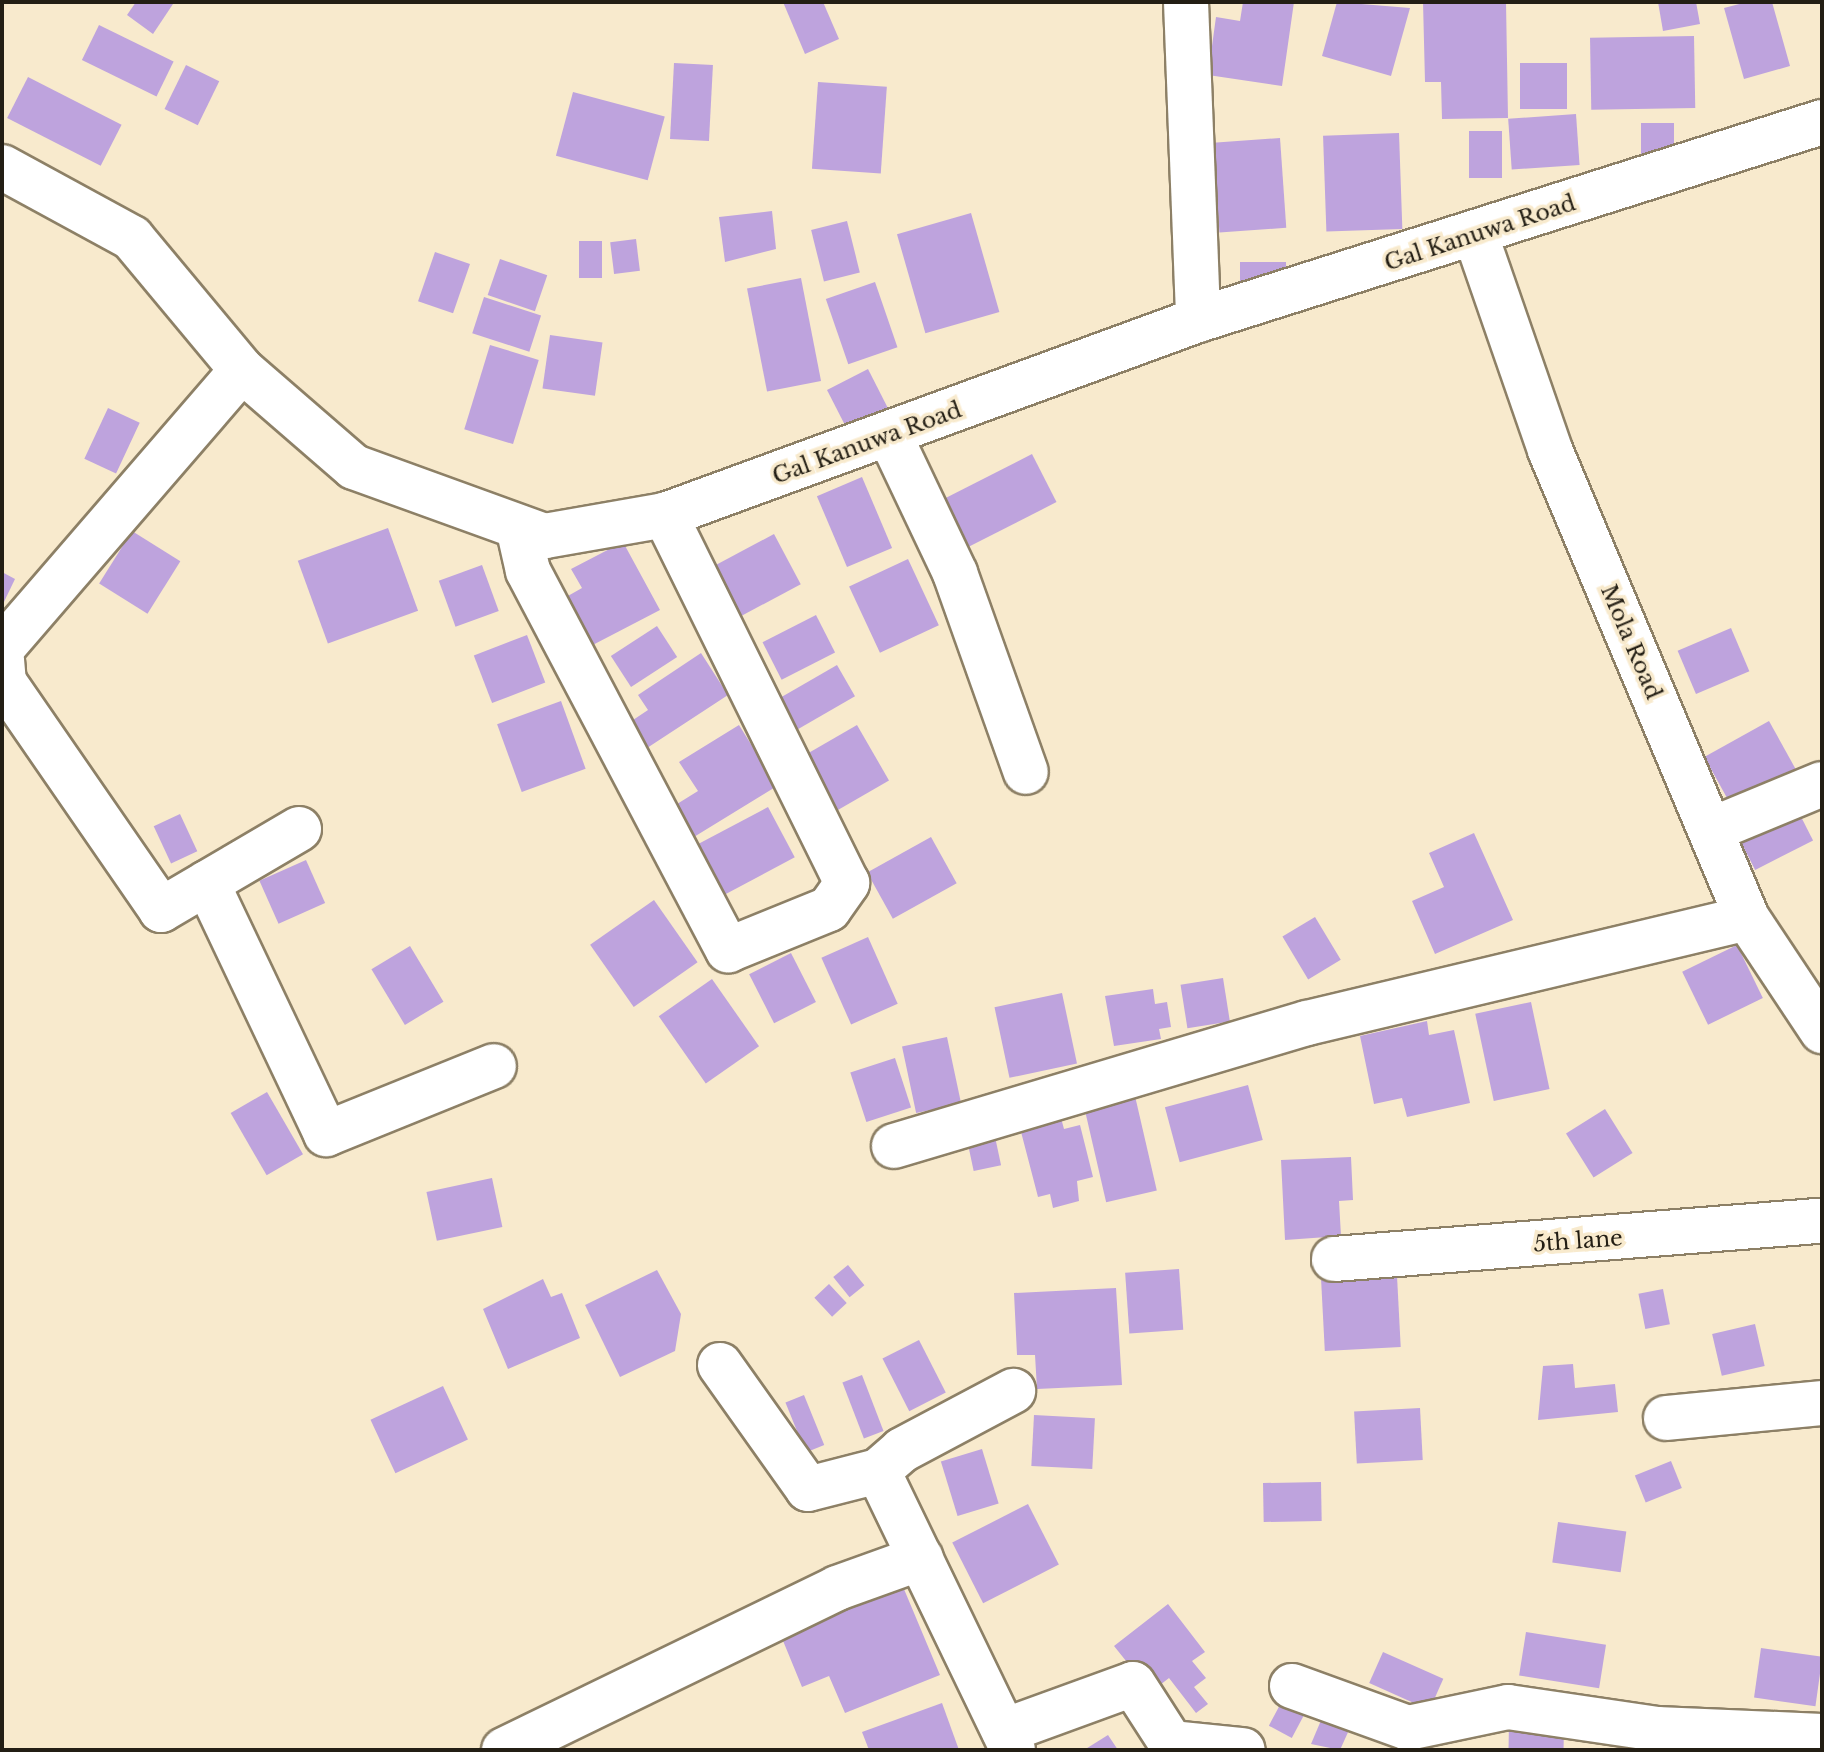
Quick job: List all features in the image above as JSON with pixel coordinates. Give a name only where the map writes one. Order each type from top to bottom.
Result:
[{"type":"street","points":[[1186,2],[1198,320]]},
{"type":"street","name":"Gal Kanuwa Road","points":[[2,167],[132,238],[242,370],[354,467],[545,536],[665,515],[890,436],[1198,320],[1476,236],[1822,122]]},
{"type":"street","name":"Mola Road","points":[[1476,236],[1550,450],[1747,918],[1822,1031]]},
{"type":"street","points":[[2,648],[242,370]]},
{"type":"street","points":[[890,436],[955,573],[1026,772]]},
{"type":"street","points":[[518,527],[528,571],[728,950],[829,909],[847,883],[665,515]]},
{"type":"street","points":[[2,660],[4,682],[161,910],[299,829]]},
{"type":"street","points":[[1711,830],[1822,784]]},
{"type":"street","points":[[207,883],[326,1134],[494,1066]]},
{"type":"street","points":[[894,1146],[1307,1023],[1747,918]]},
{"type":"street","name":"5th lane","points":[[1334,1259],[1822,1221]]},
{"type":"street","points":[[720,1365],[808,1489],[878,1471],[902,1450],[1013,1391]]},
{"type":"street","points":[[1666,1418],[1822,1403]]},
{"type":"street","points":[[878,1471],[1008,1740],[1133,1684],[1171,1743],[1243,1750]]},
{"type":"street","points":[[504,1750],[837,1588],[921,1558]]},
{"type":"street","points":[[1292,1686],[1408,1728],[1508,1707],[1657,1729],[1822,1736]]},
{"type":"building","points":[[136,2],[173,4],[153,34],[127,15]]},
{"type":"building","points":[[783,2],[823,2],[839,39],[805,54]]},
{"type":"building","points":[[1243,2],[1294,2],[1282,86],[1208,75],[1216,17],[1240,21]]},
{"type":"building","points":[[1337,2],[1410,8],[1391,76],[1322,56]]},
{"type":"building","points":[[1423,2],[1506,2],[1508,118],[1442,119],[1441,82],[1425,82]]},
{"type":"building","points":[[1658,2],[1696,2],[1700,24],[1663,31]]},
{"type":"building","points":[[1747,2],[1772,2],[1790,66],[1744,79],[1724,8]]},
{"type":"building","points":[[99,25],[174,61],[157,96],[82,60]]},
{"type":"building","points":[[1694,36],[1695,108],[1591,110],[1590,38]]},
{"type":"building","points":[[674,63],[713,65],[709,141],[670,139]]},
{"type":"building","points":[[1520,63],[1567,63],[1567,109],[1520,109]]},
{"type":"building","points":[[186,65],[219,81],[198,125],[165,109]]},
{"type":"building","points":[[28,77],[122,125],[101,166],[7,118]]},
{"type":"building","points":[[818,82],[887,87],[881,174],[812,169]]},
{"type":"building","points":[[573,92],[665,117],[648,180],[556,156]]},
{"type":"building","points":[[1576,114],[1580,165],[1512,170],[1508,119]]},
{"type":"building","points":[[1641,123],[1674,123],[1674,165],[1641,165]]},
{"type":"building","points":[[1469,131],[1502,131],[1502,178],[1469,178]]},
{"type":"building","points":[[1399,133],[1402,229],[1326,232],[1323,136]]},
{"type":"building","points":[[1280,138],[1286,228],[1219,232],[1213,143]]},
{"type":"building","points":[[772,211],[776,249],[725,262],[719,217]]},
{"type":"building","points":[[971,213],[999,312],[925,333],[897,234]]},
{"type":"building","points":[[847,221],[860,272],[824,281],[811,230]]},
{"type":"building","points":[[636,239],[640,271],[614,274],[610,242]]},
{"type":"building","points":[[579,241],[602,241],[602,278],[579,278]]},
{"type":"building","points":[[435,252],[470,264],[453,313],[418,301]]},
{"type":"building","points":[[500,259],[547,275],[535,311],[488,295]]},
{"type":"building","points":[[1240,262],[1286,262],[1286,282],[1240,282]]},
{"type":"building","points":[[801,278],[821,381],[767,392],[747,288]]},
{"type":"building","points":[[875,282],[897,347],[848,364],[826,299]]},
{"type":"building","points":[[484,297],[541,316],[529,352],[472,333]]},
{"type":"building","points":[[550,335],[602,342],[595,396],[542,388]]},
{"type":"building","points":[[490,345],[539,360],[513,444],[464,429]]},
{"type":"building","points":[[868,369],[888,408],[847,429],[827,390]]},
{"type":"building","points":[[108,408],[140,423],[116,474],[84,459]]},
{"type":"building","points":[[1032,454],[1057,502],[969,547],[945,498]]},
{"type":"building","points":[[862,477],[892,548],[847,567],[817,496]]},
{"type":"building","points":[[388,528],[418,611],[328,644],[298,561]]},
{"type":"building","points":[[132,531],[180,561],[147,614],[99,584]]},
{"type":"building","points":[[774,534],[801,584],[741,616],[714,566]]},
{"type":"building","points":[[623,542],[660,610],[585,649],[559,601],[582,588],[571,569]]},
{"type":"building","points":[[908,559],[939,625],[880,653],[849,586]]},
{"type":"building","points":[[482,565],[499,611],[456,627],[439,581]]},
{"type":"building","points":[[2,572],[15,579],[2,606]]},
{"type":"building","points":[[816,615],[835,652],[782,680],[763,642]]},
{"type":"building","points":[[657,626],[677,657],[631,687],[611,656]]},
{"type":"building","points":[[1731,628],[1749,671],[1696,694],[1678,651]]},
{"type":"building","points":[[527,635],[545,683],[492,703],[474,655]]},
{"type":"building","points":[[701,653],[728,695],[644,750],[627,724],[648,710],[638,695]]},
{"type":"building","points":[[837,665],[855,696],[795,731],[777,700]]},
{"type":"building","points":[[561,701],[586,769],[522,792],[497,724]]},
{"type":"building","points":[[1769,721],[1800,776],[1735,812],[1704,757]]},
{"type":"building","points":[[739,725],[777,786],[689,840],[669,809],[698,791],[679,762]]},
{"type":"building","points":[[857,725],[889,780],[837,810],[805,755]]},
{"type":"building","points":[[1794,803],[1813,840],[1755,870],[1736,833]]},
{"type":"building","points":[[768,807],[795,857],[719,898],[692,847]]},
{"type":"building","points":[[180,814],[197,851],[171,863],[154,826]]},
{"type":"building","points":[[1474,833],[1513,920],[1435,954],[1412,901],[1444,887],[1429,853]]},
{"type":"building","points":[[931,837],[957,883],[893,919],[867,872]]},
{"type":"building","points":[[306,860],[325,903],[279,924],[259,881]]},
{"type":"building","points":[[654,900],[698,962],[634,1007],[590,945]]},
{"type":"building","points":[[1315,917],[1341,960],[1308,979],[1282,937]]},
{"type":"building","points":[[868,937],[898,1004],[851,1024],[821,958]]},
{"type":"building","points":[[1737,945],[1763,998],[1708,1025],[1682,972]]},
{"type":"building","points":[[410,946],[443,1002],[405,1025],[371,969]]},
{"type":"building","points":[[791,953],[816,1002],[774,1023],[749,974]]},
{"type":"building","points":[[1223,978],[1230,1021],[1187,1028],[1181,985]]},
{"type":"building","points":[[712,979],[759,1046],[706,1083],[659,1016]]},
{"type":"building","points":[[1153,989],[1155,1004],[1167,1002],[1171,1027],[1159,1029],[1161,1039],[1114,1046],[1105,996]]},
{"type":"building","points":[[1062,993],[1077,1063],[1009,1078],[995,1007]]},
{"type":"building","points":[[1531,1002],[1550,1089],[1494,1101],[1475,1014]]},
{"type":"building","points":[[1427,1021],[1429,1035],[1454,1030],[1470,1103],[1407,1117],[1402,1098],[1374,1104],[1360,1036]]},
{"type":"building","points":[[947,1037],[961,1104],[916,1113],[902,1047]]},
{"type":"building","points":[[895,1058],[911,1107],[866,1122],[850,1073]]},
{"type":"building","points":[[1248,1085],[1263,1140],[1180,1162],[1165,1107]]},
{"type":"building","points":[[267,1092],[303,1154],[267,1175],[231,1113]]},
{"type":"building","points":[[1135,1096],[1157,1191],[1106,1202],[1084,1108]]},
{"type":"building","points":[[1605,1109],[1633,1153],[1594,1177],[1566,1133]]},
{"type":"building","points":[[1061,1118],[1064,1129],[1080,1125],[1093,1177],[1077,1181],[1079,1201],[1053,1208],[1050,1194],[1038,1197],[1020,1128]]},
{"type":"building","points":[[994,1132],[1001,1165],[974,1171],[967,1138]]},
{"type":"building","points":[[1351,1157],[1353,1200],[1339,1201],[1341,1236],[1285,1240],[1281,1160]]},
{"type":"building","points":[[492,1178],[502,1227],[437,1241],[426,1192]]},
{"type":"building","points":[[848,1265],[864,1285],[850,1297],[833,1277]]},
{"type":"building","points":[[1179,1269],[1183,1330],[1129,1334],[1125,1273]]},
{"type":"building","points":[[657,1270],[681,1314],[675,1351],[620,1377],[585,1305]]},
{"type":"building","points":[[1397,1276],[1401,1347],[1325,1351],[1321,1280]]},
{"type":"building","points":[[543,1279],[551,1297],[562,1293],[580,1338],[508,1369],[483,1309]]},
{"type":"building","points":[[829,1284],[847,1303],[832,1317],[814,1298]]},
{"type":"building","points":[[1116,1288],[1122,1385],[1037,1389],[1035,1355],[1017,1355],[1014,1293]]},
{"type":"building","points":[[1663,1289],[1670,1324],[1645,1329],[1638,1294]]},
{"type":"building","points":[[1755,1324],[1765,1366],[1722,1376],[1712,1334]]},
{"type":"building","points":[[919,1340],[946,1393],[909,1411],[882,1359]]},
{"type":"building","points":[[1573,1364],[1575,1388],[1615,1384],[1618,1412],[1538,1420],[1543,1366]]},
{"type":"building","points":[[862,1375],[884,1431],[864,1439],[842,1383]]},
{"type":"building","points":[[443,1386],[468,1439],[395,1473],[370,1420]]},
{"type":"building","points":[[804,1395],[824,1445],[806,1453],[785,1402]]},
{"type":"building","points":[[1420,1408],[1423,1460],[1357,1463],[1354,1411]]},
{"type":"building","points":[[1034,1415],[1095,1418],[1092,1469],[1031,1466]]},
{"type":"building","points":[[982,1449],[999,1504],[958,1516],[941,1462]]},
{"type":"building","points":[[1671,1461],[1682,1488],[1646,1502],[1635,1476]]},
{"type":"building","points":[[1321,1482],[1322,1521],[1264,1522],[1263,1483]]},
{"type":"building","points":[[1028,1504],[1059,1565],[983,1603],[952,1543]]},
{"type":"building","points":[[1558,1522],[1626,1532],[1621,1572],[1552,1563]]},
{"type":"building","points":[[901,1582],[940,1675],[845,1713],[829,1676],[802,1687],[779,1631]]},
{"type":"building","points":[[1168,1604],[1205,1652],[1192,1661],[1206,1678],[1194,1687],[1208,1704],[1196,1713],[1169,1678],[1151,1692],[1114,1646]]},
{"type":"building","points":[[1526,1632],[1606,1645],[1599,1688],[1519,1675]]},
{"type":"building","points":[[1761,1648],[1822,1657],[1815,1706],[1754,1698]]},
{"type":"building","points":[[1383,1652],[1443,1679],[1429,1710],[1369,1683]]},
{"type":"building","points":[[1282,1701],[1305,1713],[1292,1738],[1269,1726]]},
{"type":"building","points":[[942,1703],[959,1750],[869,1750],[862,1732]]},
{"type":"building","points":[[1322,1718],[1349,1730],[1340,1750],[1311,1744]]},
{"type":"building","points":[[1509,1723],[1564,1724],[1564,1750],[1509,1750]]},
{"type":"building","points":[[1108,1735],[1118,1750],[1084,1750]]}]
